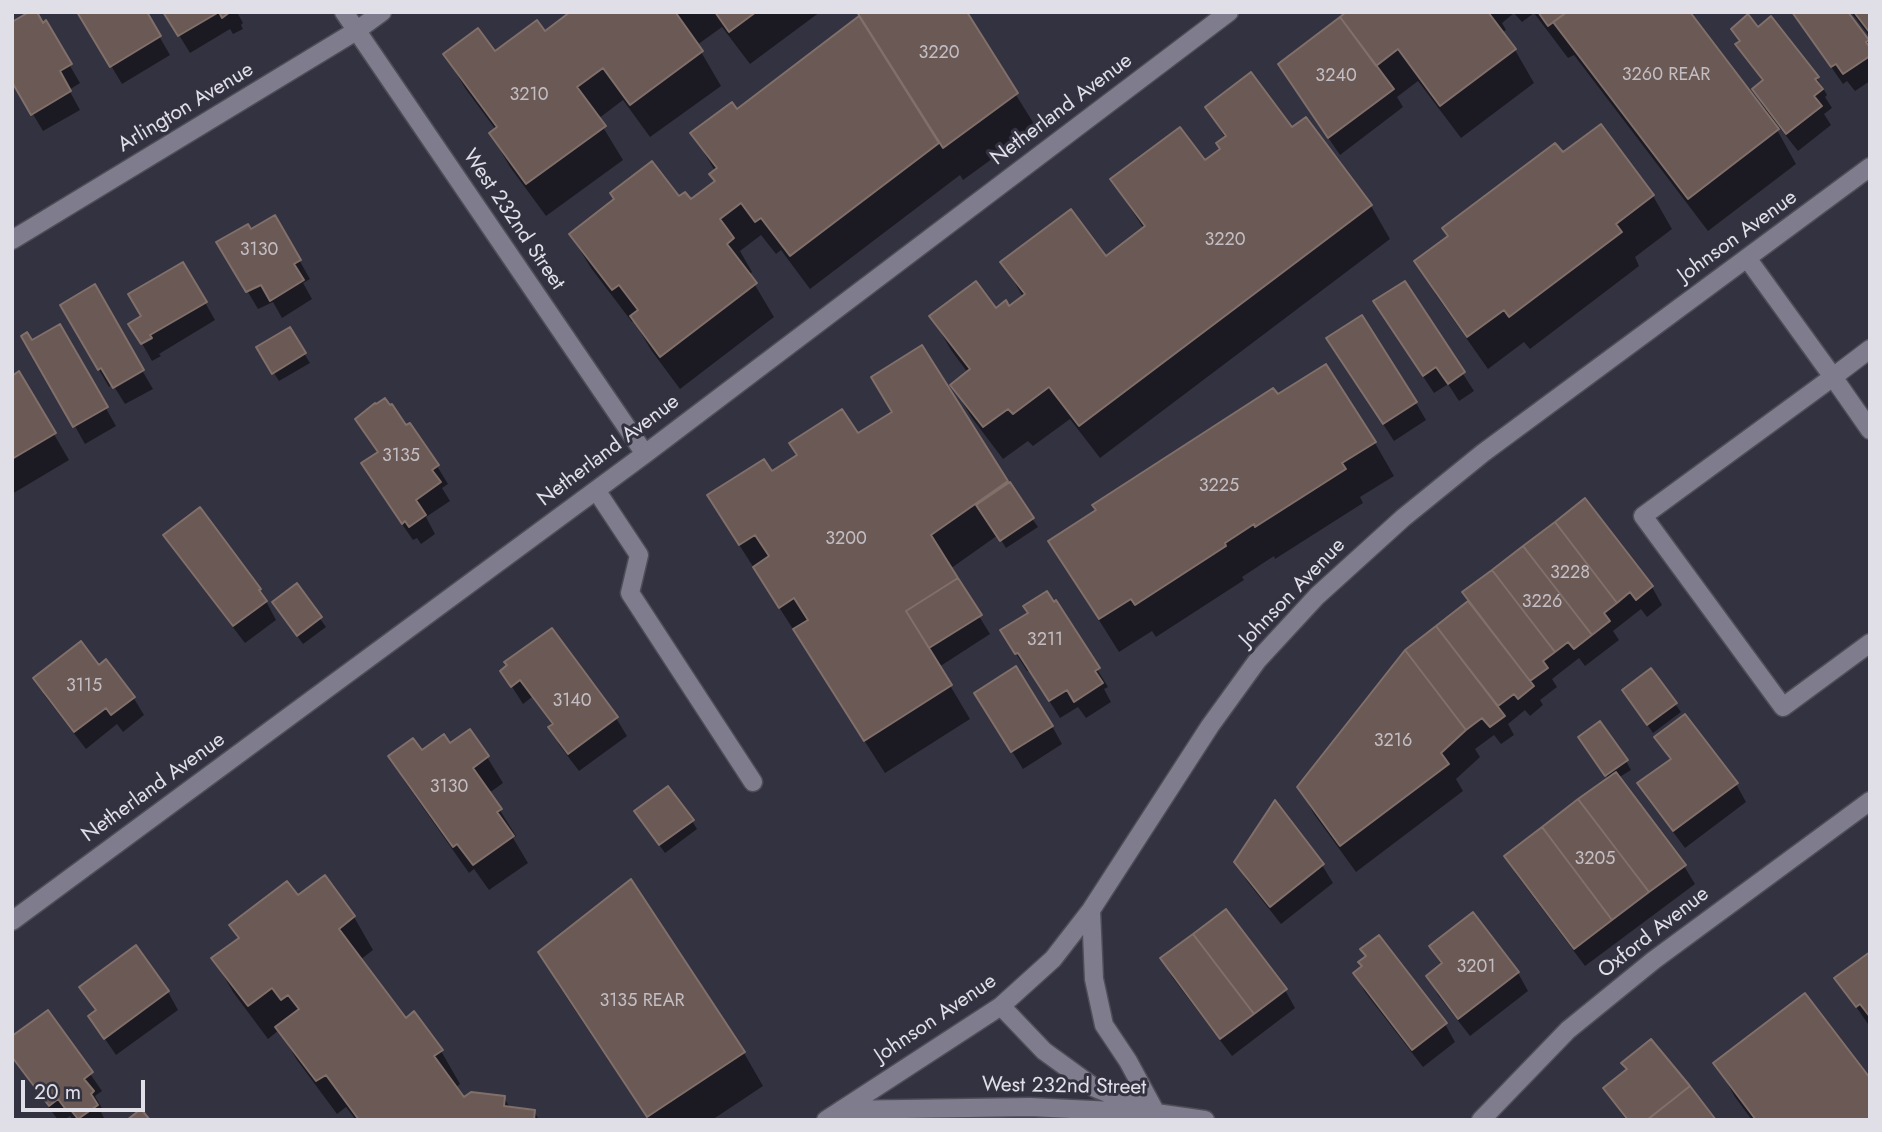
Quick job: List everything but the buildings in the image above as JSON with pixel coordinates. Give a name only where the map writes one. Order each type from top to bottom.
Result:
[{"type":"street","name":"West 232nd Street","points":[[344,12],[645,453]]},
{"type":"street","name":"Arlington Avenue","points":[[12,240],[356,31],[382,12]]},
{"type":"street","name":"Netherland Avenue","points":[[12,921],[645,453],[1230,12]]},
{"type":"street","name":"Johnson Avenue","points":[[826,1120],[1002,1006],[1053,958],[1091,910],[1210,726],[1257,661],[1317,596],[1403,518],[1483,453],[1870,167]]},
{"type":"street","points":[[1747,258],[1870,430]]},
{"type":"street","points":[[1870,349],[1643,516],[1783,707],[1870,643]]},
{"type":"street","points":[[596,489],[639,555],[630,593],[753,782]]},
{"type":"street","name":"Oxford Avenue","points":[[1481,1120],[1568,1030],[1632,977],[1870,800]]},
{"type":"street","name":"West 232nd Street","points":[[1091,910],[1094,979],[1104,1025],[1156,1113]]},
{"type":"street","points":[[1002,1006],[1044,1051],[1095,1088],[1156,1113],[1205,1120]]},
{"type":"street","name":"West 232nd Street","points":[[841,1110],[1030,1107],[1156,1113]]}]
